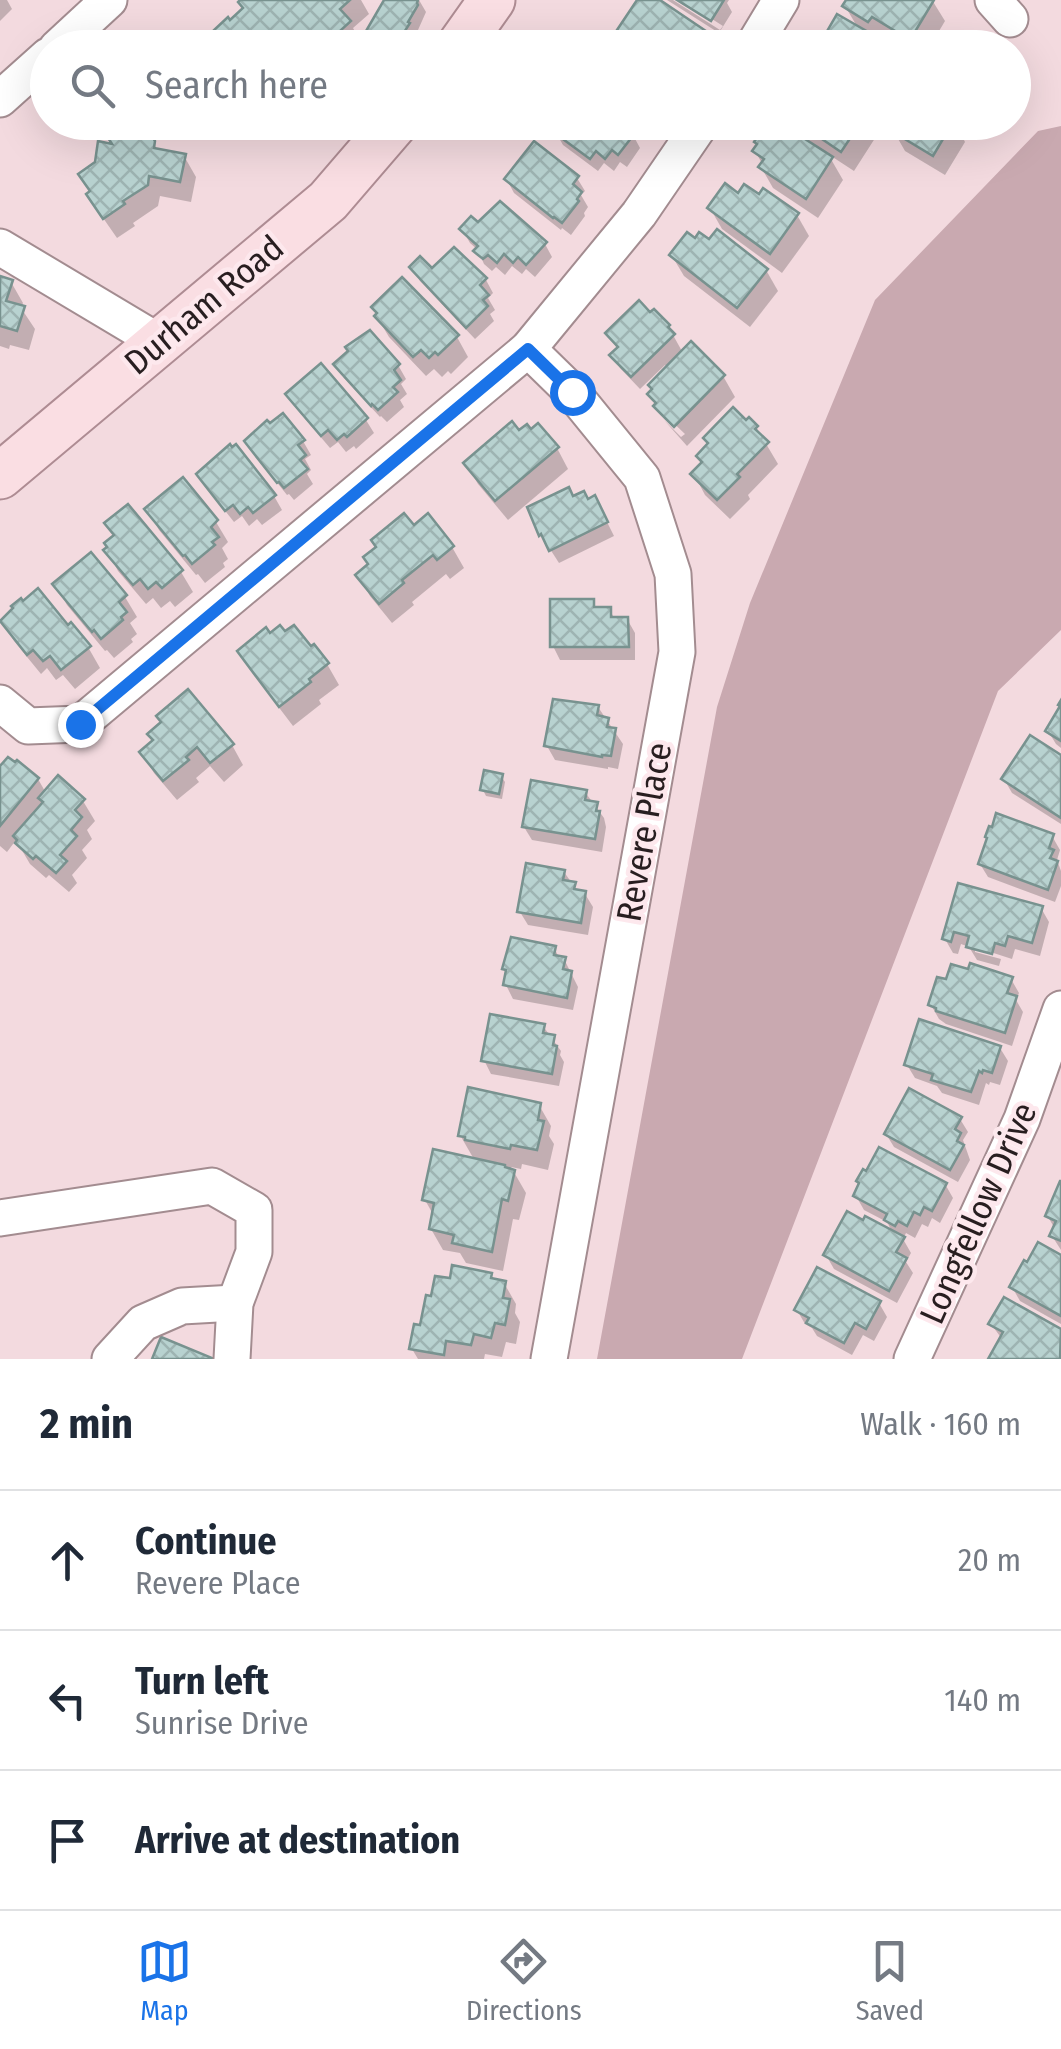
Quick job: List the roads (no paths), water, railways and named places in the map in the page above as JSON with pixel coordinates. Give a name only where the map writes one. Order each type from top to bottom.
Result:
[{"type":"main road","points":[[471,30],[492,0]]},
{"type":"main road","name":"Durham Road","points":[[0,476],[328,200],[380,140]]},
{"type":"street","points":[[76,30],[109,0]]},
{"type":"street","points":[[763,30],[781,0]]},
{"type":"street","points":[[0,99],[30,72]]},
{"type":"street","points":[[0,703],[28,726],[80,724],[528,349],[639,214],[690,140]]},
{"type":"street","points":[[0,247],[159,342]]},
{"type":"street","name":"Revere Place","points":[[528,349],[572,392],[642,478],[673,574],[677,652],[549,1359]]},
{"type":"street","name":"Longfellow Drive","points":[[912,1359],[1022,1119],[1061,1009]]},
{"type":"street","points":[[0,1218],[212,1186],[254,1210],[254,1252],[235,1303],[232,1359]]},
{"type":"street","points":[[110,1359],[143,1323],[182,1306],[235,1303]]}]
